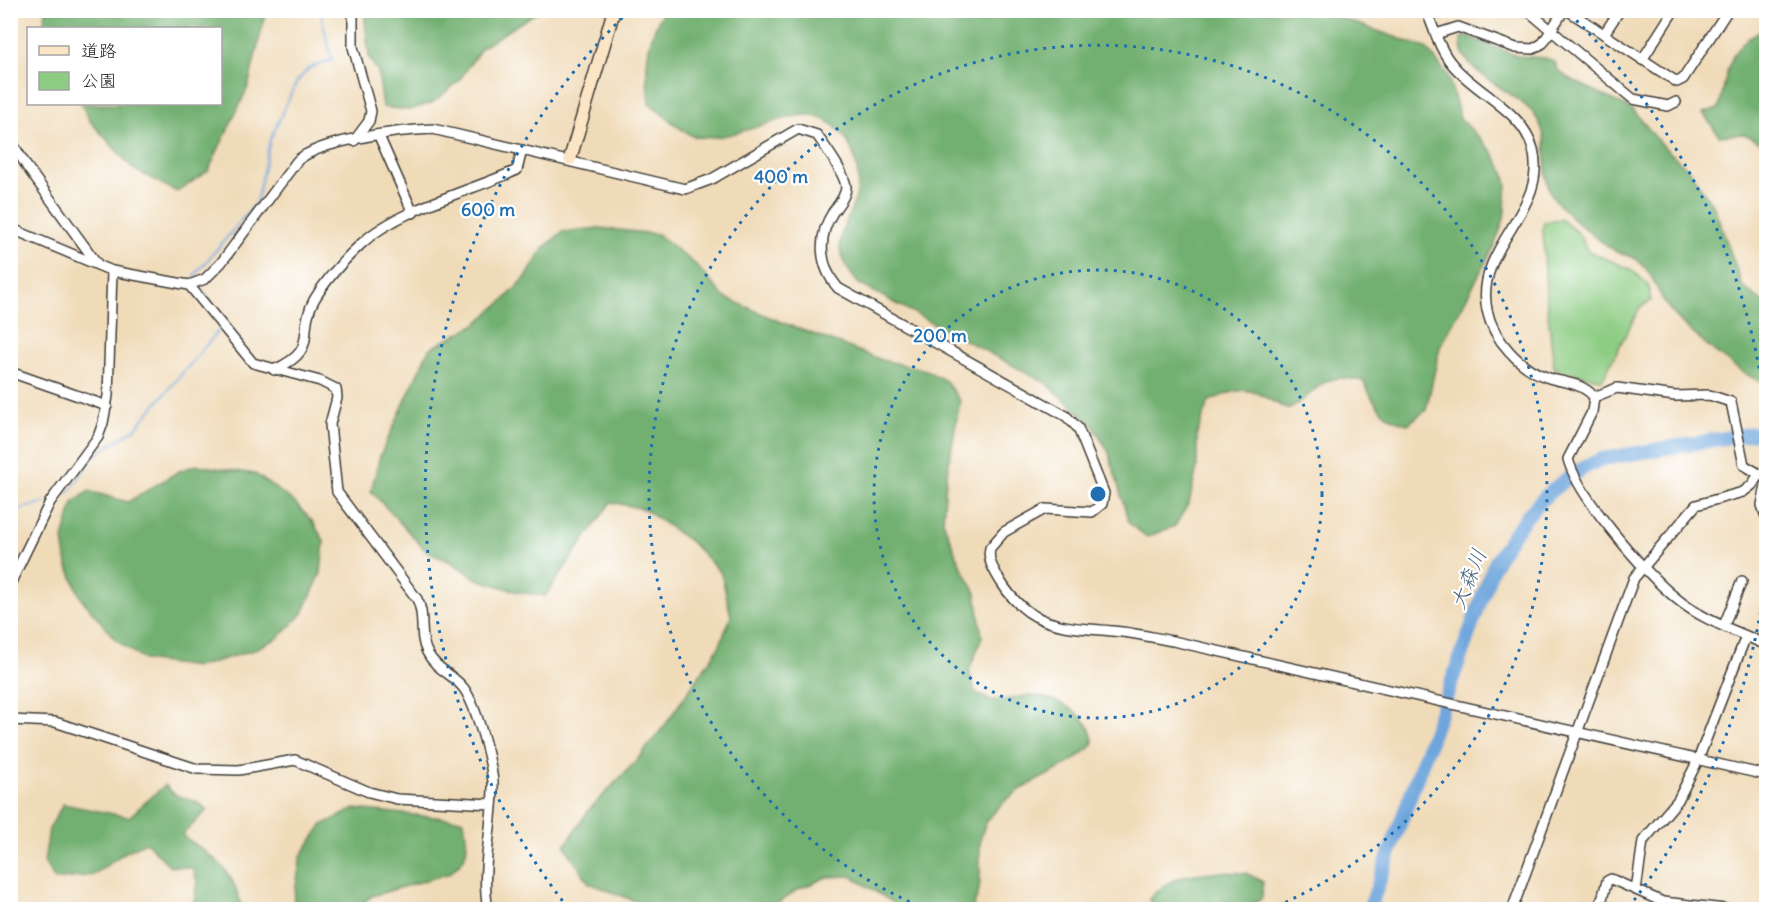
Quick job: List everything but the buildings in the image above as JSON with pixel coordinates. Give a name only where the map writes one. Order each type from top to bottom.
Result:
[{"type":"street","points":[[353,10],[353,47],[371,111],[367,125],[354,141]]},
{"type":"street","points":[[570,159],[614,10]]},
{"type":"street","points":[[1426,10],[1452,64],[1518,122],[1530,139],[1533,151],[1535,173],[1533,191],[1496,252],[1488,274],[1487,310],[1493,326],[1501,341],[1526,366],[1548,378],[1580,386],[1594,397]]},
{"type":"street","points":[[1527,10],[1633,99],[1668,106],[1677,102]]},
{"type":"street","points":[[1436,34],[1458,27],[1527,50],[1543,43],[1566,10],[1677,82],[1683,79],[1728,10]]},
{"type":"street","points":[[1604,34],[1620,10]]},
{"type":"street","points":[[1642,60],[1674,10]]},
{"type":"street","points":[[10,228],[112,271],[189,285],[205,279],[221,263],[305,154],[321,147],[433,129],[570,159],[685,189],[712,179],[798,129],[818,135],[846,186],[844,196],[825,229],[822,243],[822,257],[831,280],[849,295],[1066,416],[1078,428],[1104,493],[1097,509],[1087,513],[1045,509],[1004,532],[990,548],[991,566],[1015,602],[1037,619],[1070,628],[1122,632],[1173,641],[1767,775]]},
{"type":"street","points":[[379,136],[413,213]]},
{"type":"street","points":[[10,139],[27,167],[98,265]]},
{"type":"street","points":[[274,370],[292,363],[301,353],[314,302],[358,247],[387,226],[413,213],[463,189],[517,170],[522,150]]},
{"type":"street","points":[[10,584],[50,502],[98,437],[107,406],[112,271]]},
{"type":"street","points":[[189,285],[253,363],[320,381],[336,389],[337,398],[330,424],[338,492],[417,599],[420,605],[421,637],[427,653],[437,667],[458,682],[468,697],[492,772],[486,879],[488,909]]},
{"type":"street","points":[[10,372],[107,406]]},
{"type":"street","points":[[1512,909],[1634,578],[1696,505],[1743,492],[1763,476],[1744,465],[1731,402],[1709,395],[1675,396],[1617,388],[1594,397]]},
{"type":"street","points":[[1594,397],[1592,412],[1568,459],[1575,479],[1642,566],[1677,600],[1767,645]]},
{"type":"street","points":[[1765,514],[1762,505],[1767,485]]},
{"type":"street","points":[[1724,625],[1743,581]]},
{"type":"street","points":[[1636,890],[1643,841],[1678,800],[1698,760],[1746,636]]},
{"type":"street","points":[[10,720],[55,722],[196,769],[238,770],[295,760],[369,792],[397,799],[492,804]]},
{"type":"street","points":[[1599,909],[1607,881],[1611,879],[1663,902],[1734,909]]},
{"type":"green space","points":[[364,10],[539,11],[482,47],[458,82],[432,103],[409,110],[383,107],[378,72],[369,58]]},
{"type":"green space","points":[[46,11],[266,11],[248,87],[208,171],[177,192],[133,169],[90,121],[82,105],[222,105],[222,27],[43,27]]},
{"type":"green space","points":[[663,11],[1330,11],[1332,15],[1426,48],[1448,75],[1460,118],[1492,151],[1504,172],[1507,185],[1504,219],[1494,247],[1440,347],[1426,410],[1408,424],[1391,418],[1380,409],[1363,381],[1347,378],[1327,381],[1287,409],[1257,393],[1243,390],[1209,401],[1197,434],[1197,467],[1189,503],[1175,526],[1147,537],[1129,523],[1109,453],[1093,425],[1046,383],[859,284],[847,268],[840,248],[844,226],[857,192],[856,163],[844,137],[835,127],[811,116],[796,116],[730,135],[704,138],[688,134],[649,103],[648,56],[653,34]]},
{"type":"green space","points":[[1766,29],[1766,145],[1744,134],[1719,136],[1703,113],[1719,108],[1727,71],[1736,51],[1753,35]]},
{"type":"green space","points":[[1467,36],[1517,56],[1546,58],[1555,62],[1558,70],[1568,78],[1633,110],[1660,143],[1689,170],[1715,209],[1743,287],[1766,304],[1766,384],[1728,361],[1675,316],[1643,265],[1636,259],[1617,252],[1600,241],[1561,207],[1550,191],[1547,181],[1545,143],[1540,123],[1525,105],[1488,80],[1467,61],[1462,50],[1461,38]]},
{"type":"green space","points":[[1560,219],[1578,233],[1588,251],[1630,269],[1648,284],[1651,301],[1640,307],[1602,380],[1554,368],[1546,296],[1543,229],[1544,222]]},
{"type":"green space","points":[[599,228],[657,234],[695,264],[724,297],[781,322],[882,360],[926,370],[946,381],[960,401],[946,480],[943,521],[960,564],[976,593],[982,637],[969,671],[975,692],[991,700],[1028,696],[1060,703],[1080,716],[1087,724],[1093,744],[1068,764],[1012,795],[988,820],[980,841],[979,888],[971,909],[903,909],[851,876],[827,877],[797,890],[769,909],[655,909],[589,883],[565,846],[588,811],[637,760],[665,725],[719,647],[731,616],[721,573],[691,542],[644,509],[611,502],[545,596],[518,592],[477,579],[451,562],[427,552],[371,491],[380,456],[429,349],[476,324],[505,299],[527,276],[543,249],[562,232]]},
{"type":"green space","points":[[197,465],[255,474],[293,501],[312,521],[324,541],[321,573],[303,613],[278,638],[251,651],[197,667],[144,660],[115,639],[81,598],[67,565],[63,539],[73,503],[89,491],[128,502],[181,470]]},
{"type":"green space","points":[[165,785],[176,795],[196,802],[207,810],[182,835],[213,858],[228,873],[242,909],[193,909],[197,881],[192,868],[170,866],[146,842],[124,853],[93,875],[55,880],[44,862],[49,829],[63,804],[129,817]]},
{"type":"green space","points":[[354,809],[464,820],[467,847],[464,859],[450,873],[372,896],[355,909],[292,909],[301,856],[322,825]]},
{"type":"green space","points":[[1213,872],[1246,873],[1263,882],[1262,898],[1247,909],[1153,909],[1149,899],[1163,886],[1185,876]]},
{"type":"waterway","points":[[197,280],[195,275],[256,203],[270,140],[296,83],[309,68],[332,60],[320,10]]},
{"type":"waterway","points":[[199,285],[218,313]]},
{"type":"waterway","points":[[58,499],[69,492],[95,455],[135,429],[220,329]]},
{"type":"waterway","name":"大森川","points":[[1369,910],[1493,567],[1525,518],[1552,490],[1584,468],[1602,459],[1766,431]]},
{"type":"waterway","points":[[10,512],[46,502]]}]
